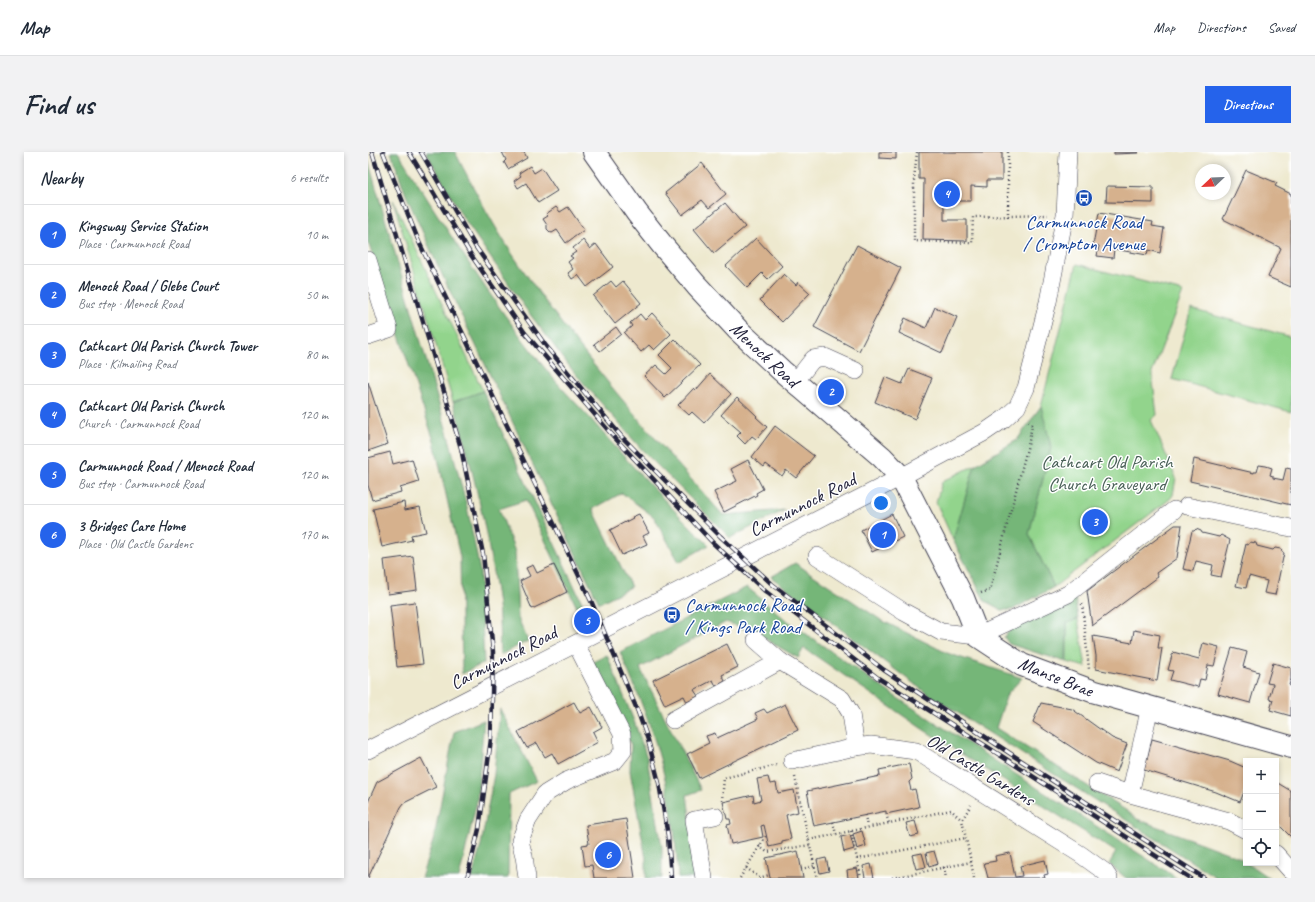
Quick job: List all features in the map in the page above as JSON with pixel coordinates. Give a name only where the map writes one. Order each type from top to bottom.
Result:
[{"type":"main road","name":"Menock Road","points":[[594,152],[637,213],[697,286],[738,330],[795,382],[882,457],[901,477],[963,598],[978,636]]},
{"type":"main road","name":"Manse Brae","points":[[978,636],[1022,665],[1092,691],[1291,747]]},
{"type":"street","name":"Carmunnock Road","points":[[368,750],[901,477],[985,432],[1004,419],[1017,407],[1026,388],[1048,302],[1065,215],[1068,152]]},
{"type":"street","points":[[368,260],[389,329],[368,336]]},
{"type":"street","points":[[795,382],[813,359],[824,357],[856,371]]},
{"type":"street","points":[[978,636],[1068,594],[1181,508],[1291,528]]},
{"type":"street","name":"Manse Brae","points":[[817,556],[904,612],[941,632],[978,636]]},
{"type":"street","points":[[756,640],[780,661],[842,699],[851,714],[856,747]]},
{"type":"street","points":[[527,878],[520,841],[528,820],[545,794],[566,781],[615,761],[623,751],[622,734],[576,644]]},
{"type":"street","points":[[673,720],[780,661]]},
{"type":"street","points":[[1130,794],[1150,707]]},
{"type":"street","name":"Old Castle Gardens","points":[[792,761],[872,745],[916,751],[1080,854],[1105,872],[1109,878]]},
{"type":"street","points":[[1097,783],[1130,794],[1228,821],[1243,828]]},
{"type":"street","points":[[704,878],[694,820],[715,816]]},
{"type":"street","points":[[1279,857],[1291,871]]},
{"type":"path","points":[[917,152],[914,179],[914,241],[972,243],[973,217],[1065,215]]},
{"type":"path","points":[[1008,152],[1008,216]]},
{"type":"path","points":[[990,590],[1032,425],[1017,407]]},
{"type":"path","points":[[1080,586],[1092,691]]},
{"type":"path","points":[[715,816],[720,814],[724,778],[792,761],[816,878]]},
{"type":"path","points":[[962,820],[974,801]]},
{"type":"path","points":[[808,840],[951,810],[962,820],[974,878]]},
{"type":"path","points":[[886,814],[889,823]]},
{"type":"path","points":[[865,815],[867,827]]},
{"type":"path","points":[[833,822],[836,834]]},
{"type":"path","points":[[851,831],[861,878]]},
{"type":"path","points":[[740,878],[766,836]]},
{"type":"path","points":[[857,859],[966,838]]},
{"type":"path","points":[[760,846],[767,852],[810,845]]},
{"type":"path","points":[[892,878],[970,862]]},
{"type":"path","points":[[802,869],[814,866]]},
{"type":"path","points":[[944,867],[946,878]]},
{"type":"path","points":[[746,868],[759,878],[769,875]]},
{"type":"path","points":[[911,874],[912,878]]},
{"type":"green space","points":[[391,152],[398,152],[486,289],[549,374],[618,450],[709,545],[679,562],[654,517],[622,493],[593,509],[631,587],[599,603],[436,262],[406,195]]},
{"type":"green space","points":[[426,152],[455,152],[494,225],[544,300],[618,394],[723,515],[785,510],[730,538],[644,452],[573,371],[526,309],[464,219]]},
{"type":"green space","points":[[368,160],[450,442],[467,507],[480,571],[484,663],[462,674],[460,557],[434,441],[368,242]]},
{"type":"green space","points":[[393,200],[483,391],[453,402]]},
{"type":"green space","name":"Cathcart Old Parish Church Graveyard","points":[[1077,264],[1183,292],[1152,373],[1157,415],[1151,420],[1176,478],[1173,495],[1170,499],[1054,587],[1029,534],[1051,447],[1041,406]]},
{"type":"green space","points":[[1191,309],[1291,337],[1291,412],[1172,379]]},
{"type":"green space","points":[[483,391],[586,611],[580,614],[526,500],[499,509],[515,552],[518,618],[528,641],[500,655],[498,605],[489,549],[467,450],[453,402]]},
{"type":"green space","points":[[1041,406],[1051,447],[1029,534],[1054,587],[1012,610],[1002,610],[985,601],[953,540],[975,465],[1017,440]]},
{"type":"green space","points":[[975,465],[953,540],[936,502],[942,482]]},
{"type":"green space","points":[[795,563],[881,620],[947,653],[1022,678],[1007,694],[996,728],[1127,811],[1137,819],[1238,857],[1243,860],[1243,866],[1251,866],[1269,878],[1217,878],[925,692],[771,577]]},
{"type":"green space","points":[[747,587],[785,619],[896,697],[1177,878],[1126,878],[1109,864],[1116,852],[924,730],[804,648],[798,658],[757,634],[726,622],[640,668],[701,790],[687,795],[697,868],[694,872],[695,878],[678,878],[675,838],[669,799],[660,760],[649,723],[620,652]]},
{"type":"green space","points":[[1075,597],[1078,619],[1067,623],[1066,662],[1009,644],[1004,637],[1013,627]]},
{"type":"green space","points":[[1078,619],[1086,667],[1067,662],[1067,622]]},
{"type":"green space","points":[[607,655],[634,721],[647,758],[662,847],[662,878],[646,878],[646,859],[630,771],[631,745],[593,662]]},
{"type":"green space","points":[[500,709],[537,781],[509,794],[508,878],[472,878],[481,845],[494,774]]},
{"type":"green space","points":[[484,720],[477,801],[459,878],[421,878],[434,838],[454,732]]},
{"type":"building","points":[[502,152],[524,152],[527,158],[508,169],[504,162],[506,160]]},
{"type":"building","points":[[879,152],[896,152],[896,159],[879,158]]},
{"type":"building","points":[[919,152],[1002,152],[1002,180],[987,180],[987,187],[971,186],[971,201],[944,201],[944,220],[967,220],[967,241],[923,240],[924,179],[919,179]]},
{"type":"building","points":[[1114,152],[1138,152],[1139,153],[1114,154]]},
{"type":"building","points":[[702,163],[726,194],[709,208],[702,200],[682,215],[665,193]]},
{"type":"building","points":[[530,166],[534,173],[542,168],[557,191],[538,203],[526,183],[518,188],[514,181],[521,176],[519,173]]},
{"type":"building","points":[[1246,170],[1277,183],[1275,186],[1291,194],[1291,287],[1268,277],[1281,248],[1223,219]]},
{"type":"building","points":[[1107,186],[1153,187],[1153,203],[1106,202]]},
{"type":"building","points":[[725,203],[745,227],[714,253],[694,229]]},
{"type":"building","points":[[556,207],[560,212],[568,207],[584,230],[566,243],[557,230],[552,233],[547,229],[547,225],[543,219],[548,216],[546,214]]},
{"type":"building","points":[[1099,213],[1153,222],[1152,226],[1164,228],[1160,253],[1148,250],[1147,255],[1114,249],[1113,258],[1097,256],[1099,246],[1093,245]]},
{"type":"building","points":[[756,238],[782,266],[768,279],[762,273],[747,288],[726,266]]},
{"type":"building","points":[[583,240],[590,249],[596,244],[613,267],[587,287],[578,275],[572,279],[568,273],[573,269],[568,262],[573,258],[570,256],[576,252],[573,248]]},
{"type":"building","points":[[857,245],[901,268],[859,351],[814,327]]},
{"type":"building","points":[[784,274],[796,285],[798,282],[810,293],[782,322],[760,300]]},
{"type":"building","points":[[611,281],[616,287],[623,281],[641,303],[615,324],[593,296]]},
{"type":"building","points":[[935,307],[957,317],[942,353],[899,333],[905,318],[926,328]]},
{"type":"building","points":[[652,313],[671,334],[654,350],[649,345],[641,352],[624,333],[632,326],[630,323],[640,314],[645,320]]},
{"type":"building","points":[[616,327],[621,334],[600,351],[594,344]]},
{"type":"building","points":[[675,339],[700,365],[665,398],[644,376],[656,365],[666,374],[672,368],[659,355]]},
{"type":"building","points":[[909,369],[932,378],[915,419],[875,402],[885,377],[902,384]]},
{"type":"building","points":[[710,374],[731,394],[704,423],[692,412],[689,415],[678,405],[694,388],[696,390]]},
{"type":"building","points":[[368,382],[388,444],[368,451]]},
{"type":"building","points":[[737,397],[767,427],[756,439],[752,436],[745,444],[737,436],[741,432],[721,415]]},
{"type":"building","points":[[775,426],[814,456],[796,478],[786,470],[782,476],[766,464],[764,467],[752,457]]},
{"type":"building","points":[[390,452],[393,464],[412,459],[419,482],[400,488],[401,492],[372,500],[368,485],[368,458]]},
{"type":"building","points":[[1194,459],[1254,473],[1257,472],[1259,465],[1266,466],[1272,468],[1270,475],[1273,476],[1273,478],[1283,480],[1286,468],[1291,469],[1291,505],[1190,481]]},
{"type":"building","points":[[748,460],[763,489],[756,493],[757,495],[724,512],[714,492],[737,481],[731,469]]},
{"type":"building","points":[[404,502],[405,510],[420,507],[426,532],[411,535],[412,540],[382,547],[373,509]]},
{"type":"building","points":[[639,514],[649,533],[643,536],[647,544],[622,555],[610,530]]},
{"type":"building","points":[[892,514],[903,537],[872,552],[861,530]]},
{"type":"building","points":[[1175,525],[1182,525],[1177,558],[1156,573],[1158,577],[1092,626],[1087,591]]},
{"type":"building","points":[[1196,529],[1202,533],[1219,537],[1221,535],[1230,540],[1221,577],[1211,575],[1213,565],[1196,561],[1193,571],[1183,569],[1192,531]]},
{"type":"building","points":[[1250,542],[1256,543],[1257,546],[1273,550],[1275,548],[1281,549],[1284,553],[1275,595],[1264,593],[1267,581],[1249,576],[1246,588],[1236,586],[1246,544],[1248,545]]},
{"type":"building","points":[[413,556],[417,590],[388,594],[384,560]]},
{"type":"building","points":[[533,565],[537,573],[554,565],[567,592],[532,609],[520,581],[530,576],[526,568]]},
{"type":"building","points":[[415,602],[423,664],[397,667],[390,605]]},
{"type":"building","points":[[1134,630],[1160,635],[1158,648],[1162,648],[1157,681],[1096,669],[1093,636],[1132,643]]},
{"type":"building","points":[[1203,643],[1219,647],[1214,666],[1208,665],[1205,680],[1200,679],[1198,687],[1170,680],[1173,671],[1168,670],[1173,652],[1199,659]]},
{"type":"building","points":[[727,644],[738,667],[722,675],[725,681],[716,686],[713,680],[694,690],[698,696],[687,702],[684,696],[665,705],[653,680]]},
{"type":"building","points":[[1232,648],[1247,652],[1243,667],[1259,672],[1250,703],[1218,694]]},
{"type":"building","points":[[1273,663],[1291,668],[1291,679],[1289,685],[1291,686],[1291,716],[1270,710],[1273,700],[1269,699],[1273,684],[1267,683]]},
{"type":"building","points":[[574,702],[580,713],[591,707],[602,727],[593,732],[598,742],[558,764],[552,753],[545,757],[537,743],[527,748],[518,732]]},
{"type":"building","points":[[1041,703],[1072,709],[1112,738],[1127,744],[1117,772],[1096,763],[1033,722]]},
{"type":"building","points":[[785,704],[798,730],[699,778],[687,754],[709,743],[706,736],[715,733],[717,738],[758,719],[755,713],[764,709],[767,713]]},
{"type":"building","points":[[1152,739],[1230,761],[1243,767],[1243,794],[1240,802],[1216,792],[1144,770]]},
{"type":"building","points":[[421,758],[436,787],[404,803],[401,807],[368,878],[368,802],[377,782]]},
{"type":"building","points":[[909,764],[912,779],[909,782],[911,790],[915,789],[919,807],[886,814],[886,811],[814,826],[807,791],[880,776],[879,770]]},
{"type":"building","points":[[768,777],[770,784],[776,783],[778,793],[794,790],[798,812],[786,815],[791,839],[782,841],[782,844],[769,847],[764,825],[761,826],[763,837],[731,844],[727,825],[731,824],[730,819],[727,819],[723,802],[753,795],[754,802],[761,800],[757,779]]},
{"type":"building","points":[[1279,784],[1291,791],[1291,837],[1279,825]]},
{"type":"building","points":[[626,819],[635,878],[594,878],[592,865],[585,866],[582,845],[589,844],[586,825]]},
{"type":"building","points":[[915,821],[919,835],[910,837],[906,823]]},
{"type":"building","points":[[862,831],[866,846],[857,849],[853,834]]},
{"type":"building","points":[[850,835],[854,849],[844,852],[841,837]]},
{"type":"building","points":[[798,851],[803,878],[770,878],[766,858]]},
{"type":"building","points":[[934,851],[938,864],[929,867],[926,853]]},
{"type":"building","points":[[922,853],[926,867],[916,869],[912,855]]},
{"type":"building","points":[[1010,853],[1015,877],[1022,876],[1020,866],[1045,860],[1048,874],[1044,875],[1045,878],[988,878],[984,863],[996,861],[995,856]]},
{"type":"building","points":[[826,858],[829,871],[820,873],[817,860]]},
{"type":"building","points":[[871,864],[874,878],[865,878],[863,866]]},
{"type":"building","points":[[857,868],[859,878],[848,878],[847,870]]},
{"type":"railway","points":[[372,152],[461,448],[483,554],[493,652],[491,739],[479,829],[467,878]]},
{"type":"railway","points":[[383,152],[419,242],[592,603],[638,712],[648,740],[659,783],[668,836],[671,878]]},
{"type":"railway","points":[[409,152],[471,255],[525,333],[614,437],[713,543],[765,591],[878,678],[1190,878]]},
{"type":"railway","points":[[421,152],[475,246],[546,346],[621,436],[720,536],[772,584],[884,670],[1014,756],[1204,878]]},
{"type":"place","name":"Cathcart Old Parish Church","points":[[947,194]]},
{"type":"place","name":"Carmunnock Road / Crompton Avenue","points":[[1084,198]]},
{"type":"place","name":"Menock Road / Glebe Court","points":[[831,392]]},
{"type":"place","name":"Cathcart Old Parish Church Tower","points":[[1095,522]]},
{"type":"place","name":"Kingsway Service Station","points":[[883,535]]},
{"type":"place","name":"Carmunnock Road / Kings Park Road","points":[[672,615]]},
{"type":"place","name":"Carmunnock Road / Menock Road","points":[[587,621]]},
{"type":"place","name":"3 Bridges Care Home","points":[[608,855]]}]
